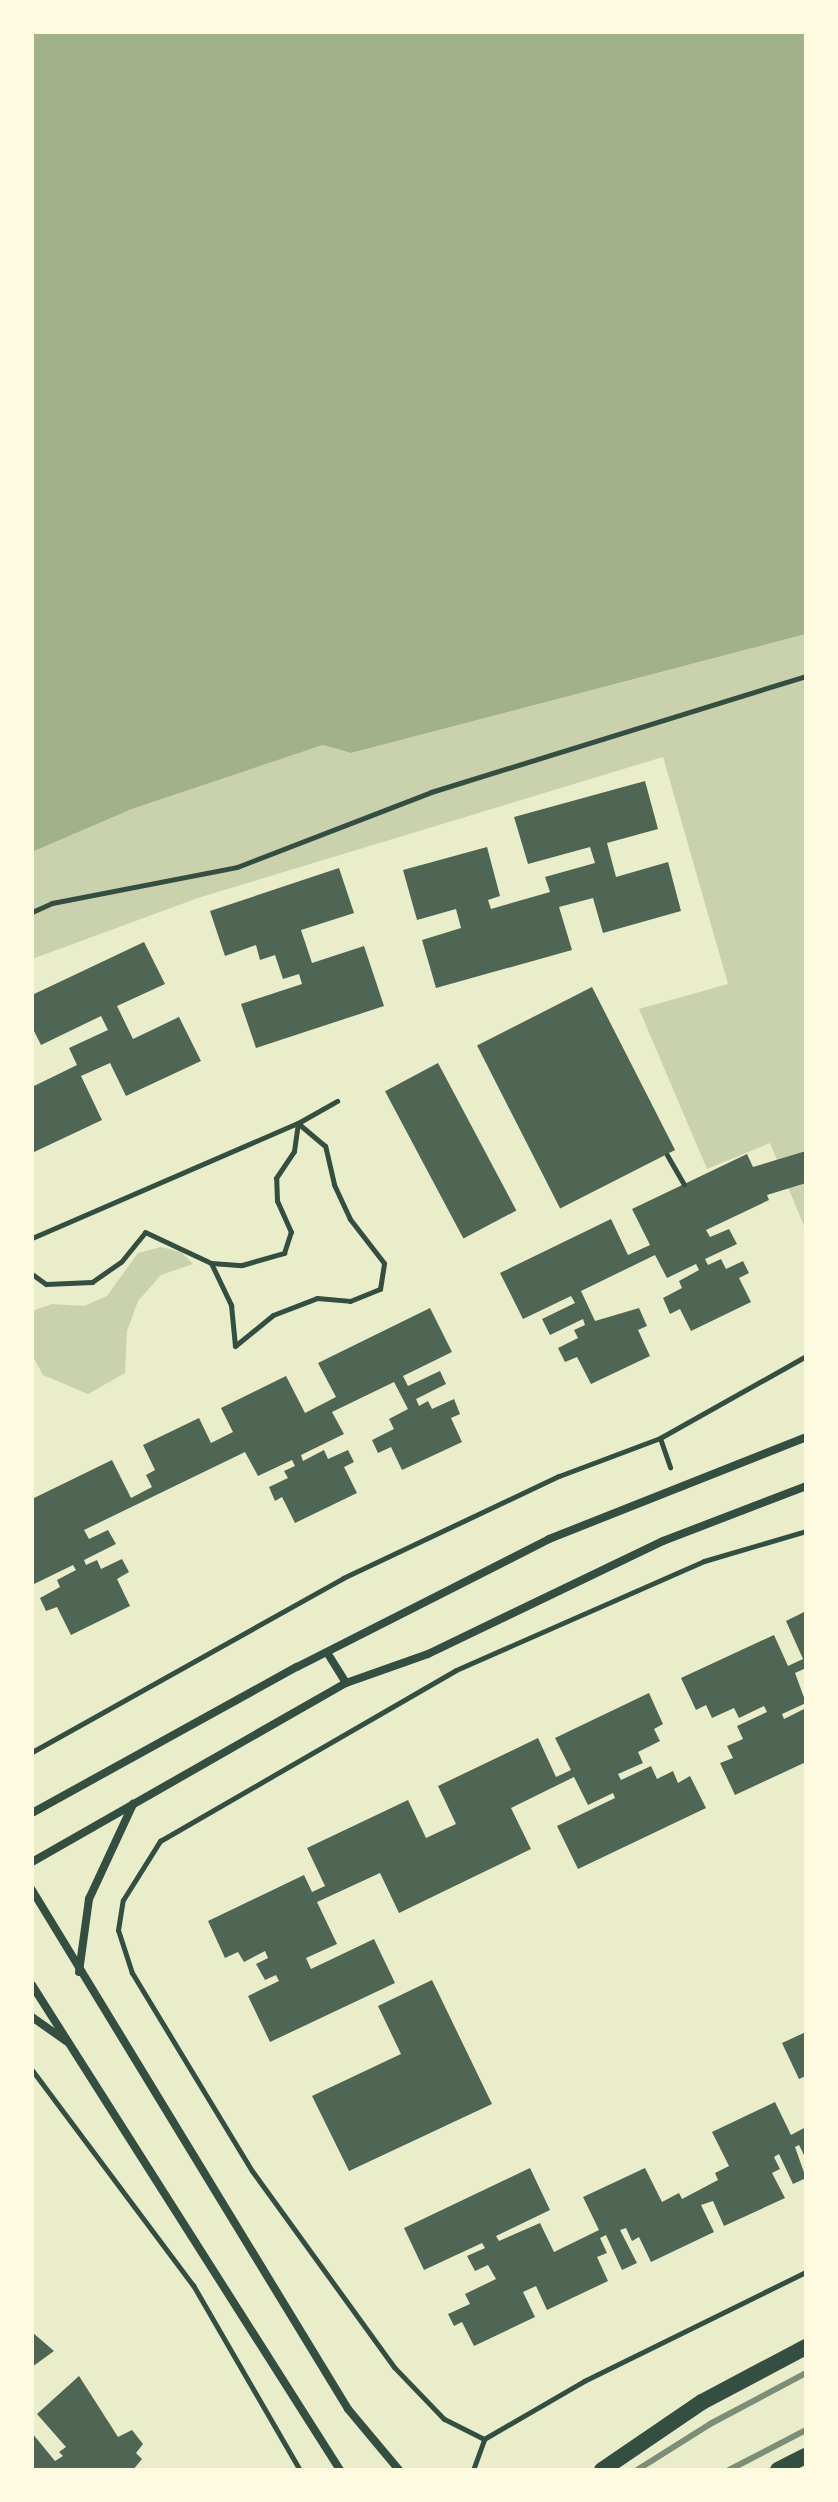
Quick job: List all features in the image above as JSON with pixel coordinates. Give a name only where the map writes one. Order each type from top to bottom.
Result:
[{"type":"main road","points":[[602,2470],[702,2402],[806,2347]]},
{"type":"main road","points":[[778,2470],[806,2456]]},
{"type":"street","points":[[32,1813],[549,1539],[806,1437]]},
{"type":"street","points":[[32,1862],[346,1683],[428,1654],[663,1541],[806,1486]]},
{"type":"street","points":[[328,1654],[346,1683]]},
{"type":"street","points":[[78,1973],[89,1899],[133,1803]]},
{"type":"street","points":[[32,1890],[78,1973],[348,2409],[399,2470]]},
{"type":"street","points":[[32,1985],[340,2470]]},
{"type":"street","points":[[32,2017],[70,2044]]},
{"type":"path","points":[[32,912],[52,903],[237,867],[431,792],[806,676]]},
{"type":"path","points":[[32,1238],[298,1123],[337,1101]]},
{"type":"path","points":[[211,1263],[231,1305],[235,1346],[273,1315],[317,1298],[350,1301],[380,1289],[384,1263],[350,1219],[334,1184],[325,1146],[298,1123]]},
{"type":"path","points":[[32,1274],[46,1284],[92,1282],[121,1262],[145,1232],[211,1263],[242,1265],[284,1253],[291,1232],[277,1201],[276,1178],[294,1151],[298,1123]]},
{"type":"path","points":[[667,1155],[684,1184]]},
{"type":"path","points":[[32,1752],[343,1578],[559,1476],[660,1438],[806,1356]]},
{"type":"path","points":[[484,2439],[444,2419],[394,2367],[252,2171],[132,1973],[118,1930],[123,1900],[160,1841],[456,1670],[704,1561],[806,1531]]},
{"type":"path","points":[[32,2070],[193,2285],[300,2470]]},
{"type":"path","points":[[473,2470],[484,2439],[584,2381],[806,2272]]},
{"type":"shaded area","points":[[32,32],[806,32],[806,634],[351,753],[323,745],[132,809],[32,852]]},
{"type":"shaded area","points":[[806,634],[806,1231],[770,1143],[707,1169],[639,1009],[728,984],[663,757],[198,898],[32,959],[32,852],[132,809],[323,745],[351,753]]},
{"type":"shaded area","points":[[161,1247],[181,1252],[193,1264],[161,1275],[138,1301],[127,1331],[125,1373],[88,1394],[43,1375],[32,1355],[32,1311],[52,1304],[84,1306],[107,1296],[138,1253]]},
{"type":"building","points":[[645,781],[658,829],[607,843],[616,877],[668,862],[681,911],[603,933],[593,898],[559,907],[572,950],[436,988],[422,940],[461,928],[456,909],[417,920],[403,870],[487,847],[500,896],[488,900],[491,909],[550,892],[545,877],[595,863],[590,847],[528,864],[514,817]]},
{"type":"building","points":[[339,868],[354,913],[301,930],[312,963],[364,946],[384,1006],[256,1048],[241,1004],[302,984],[299,974],[283,979],[275,955],[260,960],[256,945],[225,956],[210,911]]},
{"type":"building","points":[[144,942],[165,984],[117,1006],[133,1039],[179,1017],[201,1061],[126,1096],[110,1063],[81,1076],[102,1120],[32,1153],[32,1087],[77,1065],[69,1048],[108,1030],[101,1016],[41,1045],[32,1027],[32,995]]},
{"type":"building","points":[[592,987],[675,1150],[560,1209],[477,1046]]},
{"type":"building","points":[[438,1063],[516,1210],[463,1239],[385,1091]]},
{"type":"building","points":[[806,1151],[806,1183],[767,1195],[769,1200],[706,1230],[710,1237],[729,1229],[737,1244],[705,1259],[708,1265],[721,1259],[726,1269],[743,1261],[749,1273],[739,1278],[751,1302],[691,1331],[680,1309],[670,1314],[663,1298],[682,1288],[679,1281],[699,1270],[696,1264],[667,1278],[655,1255],[581,1291],[595,1321],[639,1308],[647,1326],[638,1330],[650,1356],[591,1384],[577,1357],[565,1362],[558,1348],[578,1338],[574,1330],[585,1325],[583,1319],[550,1335],[542,1319],[575,1303],[571,1296],[523,1319],[500,1273],[611,1219],[628,1255],[650,1245],[632,1209],[747,1154],[753,1167]]},
{"type":"building","points":[[430,1308],[452,1352],[403,1376],[408,1386],[440,1371],[446,1384],[416,1399],[419,1406],[428,1401],[432,1409],[454,1399],[460,1414],[451,1418],[462,1442],[402,1470],[391,1447],[378,1453],[372,1440],[394,1429],[389,1419],[408,1409],[394,1382],[332,1412],[344,1434],[301,1455],[303,1461],[324,1450],[328,1459],[348,1450],[354,1462],[344,1467],[357,1493],[295,1523],[282,1497],[275,1501],[269,1487],[288,1478],[284,1471],[295,1466],[292,1460],[258,1476],[245,1452],[84,1530],[89,1539],[108,1530],[116,1544],[84,1560],[86,1565],[97,1560],[101,1569],[122,1559],[129,1572],[117,1579],[130,1606],[71,1635],[57,1607],[46,1611],[40,1598],[60,1587],[57,1580],[76,1570],[73,1565],[32,1585],[32,1499],[112,1460],[131,1498],[152,1487],[146,1475],[155,1470],[143,1445],[199,1418],[211,1443],[233,1432],[221,1408],[286,1376],[305,1413],[336,1397],[318,1363]]},
{"type":"building","points":[[806,1611],[806,1668],[795,1673],[806,1703],[782,1714],[784,1719],[806,1708],[806,1762],[735,1795],[720,1763],[733,1758],[727,1746],[743,1739],[737,1726],[767,1712],[764,1706],[739,1718],[734,1708],[712,1718],[706,1705],[696,1710],[681,1678],[774,1635],[788,1666],[803,1659],[786,1621]]},
{"type":"building","points":[[649,1693],[663,1724],[654,1729],[660,1741],[638,1752],[643,1763],[618,1774],[621,1780],[651,1766],[657,1779],[673,1771],[678,1783],[690,1776],[706,1808],[578,1869],[557,1826],[615,1798],[613,1793],[588,1805],[574,1777],[511,1808],[531,1849],[399,1913],[380,1873],[317,1902],[337,1944],[306,1958],[311,1969],[374,1939],[395,1983],[270,2042],[248,1996],[279,1981],[276,1975],[265,1980],[256,1964],[268,1958],[265,1951],[244,1962],[238,1952],[225,1958],[208,1921],[304,1875],[312,1892],[325,1886],[307,1848],[408,1800],[426,1838],[456,1824],[438,1786],[538,1738],[556,1777],[571,1770],[555,1738]]},
{"type":"building","points":[[432,1980],[492,2104],[349,2171],[312,2096],[401,2054],[378,2006]]},
{"type":"building","points":[[806,2032],[806,2076],[799,2079],[782,2043]]},
{"type":"building","points":[[775,2102],[791,2135],[806,2127],[806,2159],[799,2145],[795,2147],[806,2178],[793,2184],[779,2154],[774,2157],[780,2169],[772,2173],[785,2198],[724,2226],[713,2201],[701,2205],[714,2232],[651,2262],[639,2237],[632,2241],[626,2228],[620,2230],[637,2263],[622,2270],[606,2235],[600,2238],[607,2253],[597,2257],[608,2281],[547,2310],[536,2286],[523,2292],[535,2317],[474,2346],[462,2322],[454,2326],[448,2314],[470,2304],[465,2294],[496,2279],[488,2265],[475,2271],[467,2256],[485,2248],[482,2243],[424,2270],[404,2228],[530,2168],[550,2210],[496,2236],[499,2241],[540,2223],[554,2252],[599,2230],[583,2197],[645,2168],[662,2202],[679,2193],[682,2199],[718,2180],[715,2173],[729,2166],[712,2132]]},
{"type":"building","points":[[32,2332],[54,2351],[32,2367]]},
{"type":"building","points":[[79,2376],[118,2437],[132,2430],[143,2444],[136,2453],[142,2459],[133,2470],[32,2470],[32,2433],[55,2461],[63,2456],[59,2452],[66,2447],[37,2414]]},
{"type":"railway","points":[[637,2470],[710,2424],[806,2373]]},
{"type":"railway","points":[[729,2470],[806,2430]]}]
